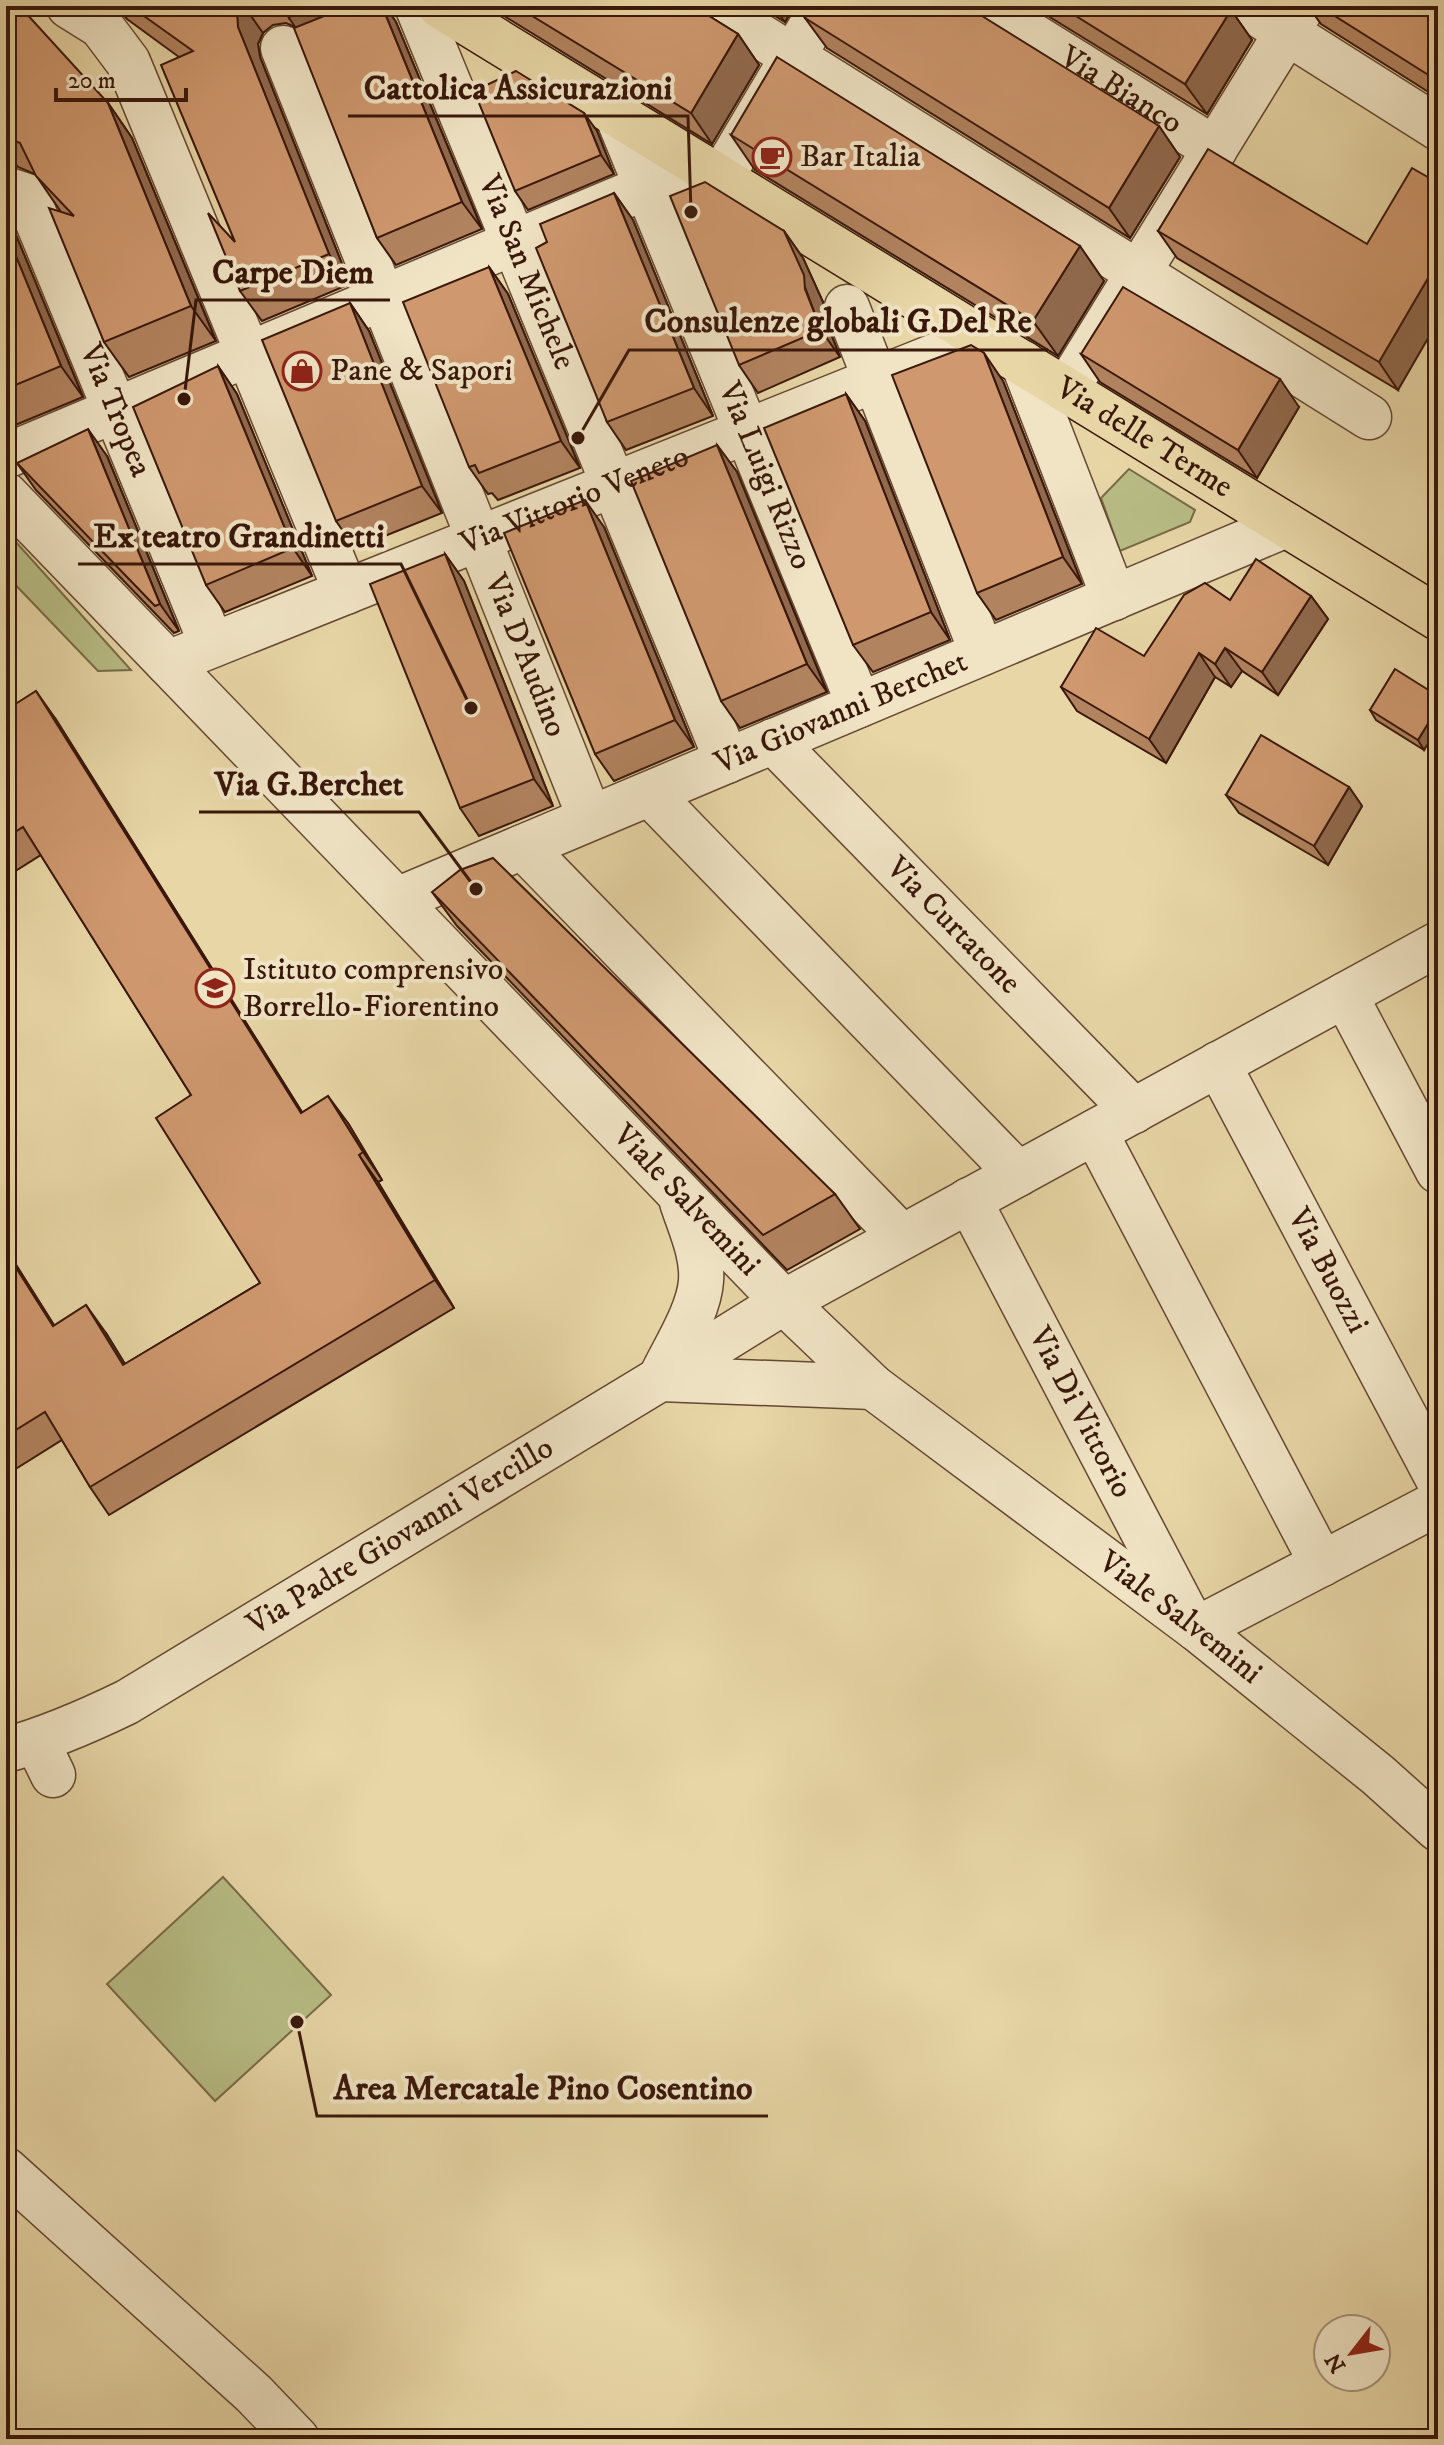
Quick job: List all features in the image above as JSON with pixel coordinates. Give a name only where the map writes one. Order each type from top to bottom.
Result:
[{"type":"main road","name":"Via delle Terme","points":[[440,6],[1438,618]]},
{"type":"street","points":[[69,6],[101,26],[128,62],[346,592]]},
{"type":"street","name":"Via San Michele","points":[[417,6],[727,761]]},
{"type":"street","points":[[712,6],[1369,417]]},
{"type":"street","points":[[6,456],[647,186],[710,171],[793,56],[823,6]]},
{"type":"street","name":"Via Bianco","points":[[985,6],[1215,149]]},
{"type":"street","points":[[1245,6],[1295,19],[1438,128]]},
{"type":"street","points":[[1066,390],[1295,19]]},
{"type":"street","name":"Via D'Audino","points":[[283,48],[590,818]]},
{"type":"street","name":"Via Luigi Rizzo","points":[[617,115],[859,705]]},
{"type":"street","name":"Via Tropea","points":[[6,189],[27,196],[212,645]]},
{"type":"street","points":[[847,307],[982,653]]},
{"type":"street","name":"Via Vittorio Veneto","points":[[168,663],[980,338]]},
{"type":"street","points":[[1023,363],[1114,598]]},
{"type":"street","name":"Viale Salvemini","points":[[6,495],[678,1193],[784,1302],[873,1387],[1194,1628],[1378,1775],[1438,1829]]},
{"type":"street","name":"Via Giovanni Berchet","points":[[397,900],[1286,525]]},
{"type":"street","name":"Via Curtatone","points":[[773,741],[1134,1111]]},
{"type":"street","points":[[650,794],[1018,1174]]},
{"type":"street","points":[[523,847],[902,1237]]},
{"type":"street","name":"Via Padre Giovanni Vercillo","points":[[32,1756],[81,1725],[127,1702],[784,1302],[1438,944]]},
{"type":"street","points":[[1345,995],[1438,1171]]},
{"type":"street","name":"Via Buozzi","points":[[1218,1064],[1438,1479]]},
{"type":"street","points":[[1095,1132],[1322,1564]]},
{"type":"street","points":[[678,1193],[698,1249],[701,1281],[696,1305],[660,1379],[873,1387]]},
{"type":"street","name":"Via Di Vittorio","points":[[969,1200],[1194,1628]]},
{"type":"street","points":[[1194,1628],[1438,1503]]},
{"type":"street","points":[[6,2170],[254,2394],[297,2439]]},
{"type":"green space","points":[[1129,469],[1195,510],[1190,522],[1120,551],[1101,498]]},
{"type":"green space","points":[[6,531],[131,670],[98,671],[6,575]]},
{"type":"green space","points":[[223,1877],[331,1995],[215,2101],[107,1984]]},
{"type":"building","points":[[130,6],[240,6],[238,27],[329,254],[240,291],[208,213],[235,242],[161,65],[193,51]]},
{"type":"building","points":[[282,6],[296,6],[289,18]]},
{"type":"building","points":[[349,6],[382,6],[462,202],[377,238],[294,28]]},
{"type":"building","points":[[516,6],[693,6],[738,34],[691,113]]},
{"type":"building","points":[[812,6],[966,6],[1159,126],[1109,208],[805,18]]},
{"type":"building","points":[[1060,6],[1225,6],[1231,10],[1185,84]]},
{"type":"building","points":[[1319,6],[1438,6],[1438,81]]},
{"type":"building","points":[[24,11],[108,103],[191,306],[104,342],[49,208],[74,216],[36,176],[20,143],[6,137],[6,16]]},
{"type":"building","points":[[777,57],[1080,246],[1033,321],[731,135]]},
{"type":"building","points":[[516,71],[584,113],[601,155],[515,191],[474,91]]},
{"type":"building","points":[[1208,149],[1367,244],[1412,168],[1438,183],[1438,261],[1379,362],[1158,231]]},
{"type":"building","points":[[705,182],[784,231],[804,275],[805,289],[821,330],[739,365],[670,196]]},
{"type":"building","points":[[614,193],[694,388],[607,422],[536,248],[547,242],[540,224]]},
{"type":"building","points":[[6,232],[61,366],[6,389]]},
{"type":"building","points":[[489,267],[561,441],[479,473],[475,465],[469,467],[403,302]]},
{"type":"building","points":[[1123,287],[1280,379],[1238,450],[1081,354]]},
{"type":"building","points":[[350,303],[422,486],[336,521],[262,340]]},
{"type":"building","points":[[971,345],[984,353],[1063,557],[977,593],[892,375]]},
{"type":"building","points":[[218,366],[293,548],[206,585],[133,407]]},
{"type":"building","points":[[846,394],[931,612],[853,645],[764,428]]},
{"type":"building","points":[[88,429],[160,604],[155,606],[17,463]]},
{"type":"building","points":[[717,445],[807,664],[721,701],[631,481]]},
{"type":"building","points":[[585,500],[675,720],[595,754],[504,533]]},
{"type":"building","points":[[445,554],[534,779],[460,808],[370,584]]},
{"type":"building","points":[[1256,559],[1311,596],[1262,672],[1225,648],[1215,664],[1199,653],[1149,739],[1061,687],[1096,628],[1144,656],[1184,595],[1205,583],[1230,600]]},
{"type":"building","points":[[1395,669],[1438,696],[1438,707],[1418,740],[1370,710]]},
{"type":"building","points":[[36,691],[301,1113],[328,1096],[363,1152],[359,1155],[435,1280],[90,1487],[45,1412],[6,1436],[6,1252],[53,1326],[86,1305],[123,1365],[260,1283],[156,1118],[191,1095],[23,827],[6,838],[6,710]]},
{"type":"building","points":[[1261,735],[1349,787],[1314,846],[1226,795]]},
{"type":"building","points":[[493,858],[835,1194],[763,1235],[432,892],[460,870]]},
{"type":"place","name":"Bar Italia","points":[[772,157]]},
{"type":"place","name":"Cattolica Assicurazioni","points":[[691,212]]},
{"type":"place","name":"Pane & Sapori","points":[[302,371]]},
{"type":"place","name":"Carpe Diem","points":[[184,399]]},
{"type":"place","name":"Consulenze globali G.Del Re","points":[[578,438]]},
{"type":"place","name":"Ex teatro Grandinetti","points":[[471,708]]},
{"type":"place","name":"Via G.Berchet","points":[[476,889]]},
{"type":"place","name":"Istituto comprensivo Borrello-Fiorentino","points":[[215,988]]},
{"type":"place","name":"Area Mercatale Pino Cosentino","points":[[297,2022]]}]
